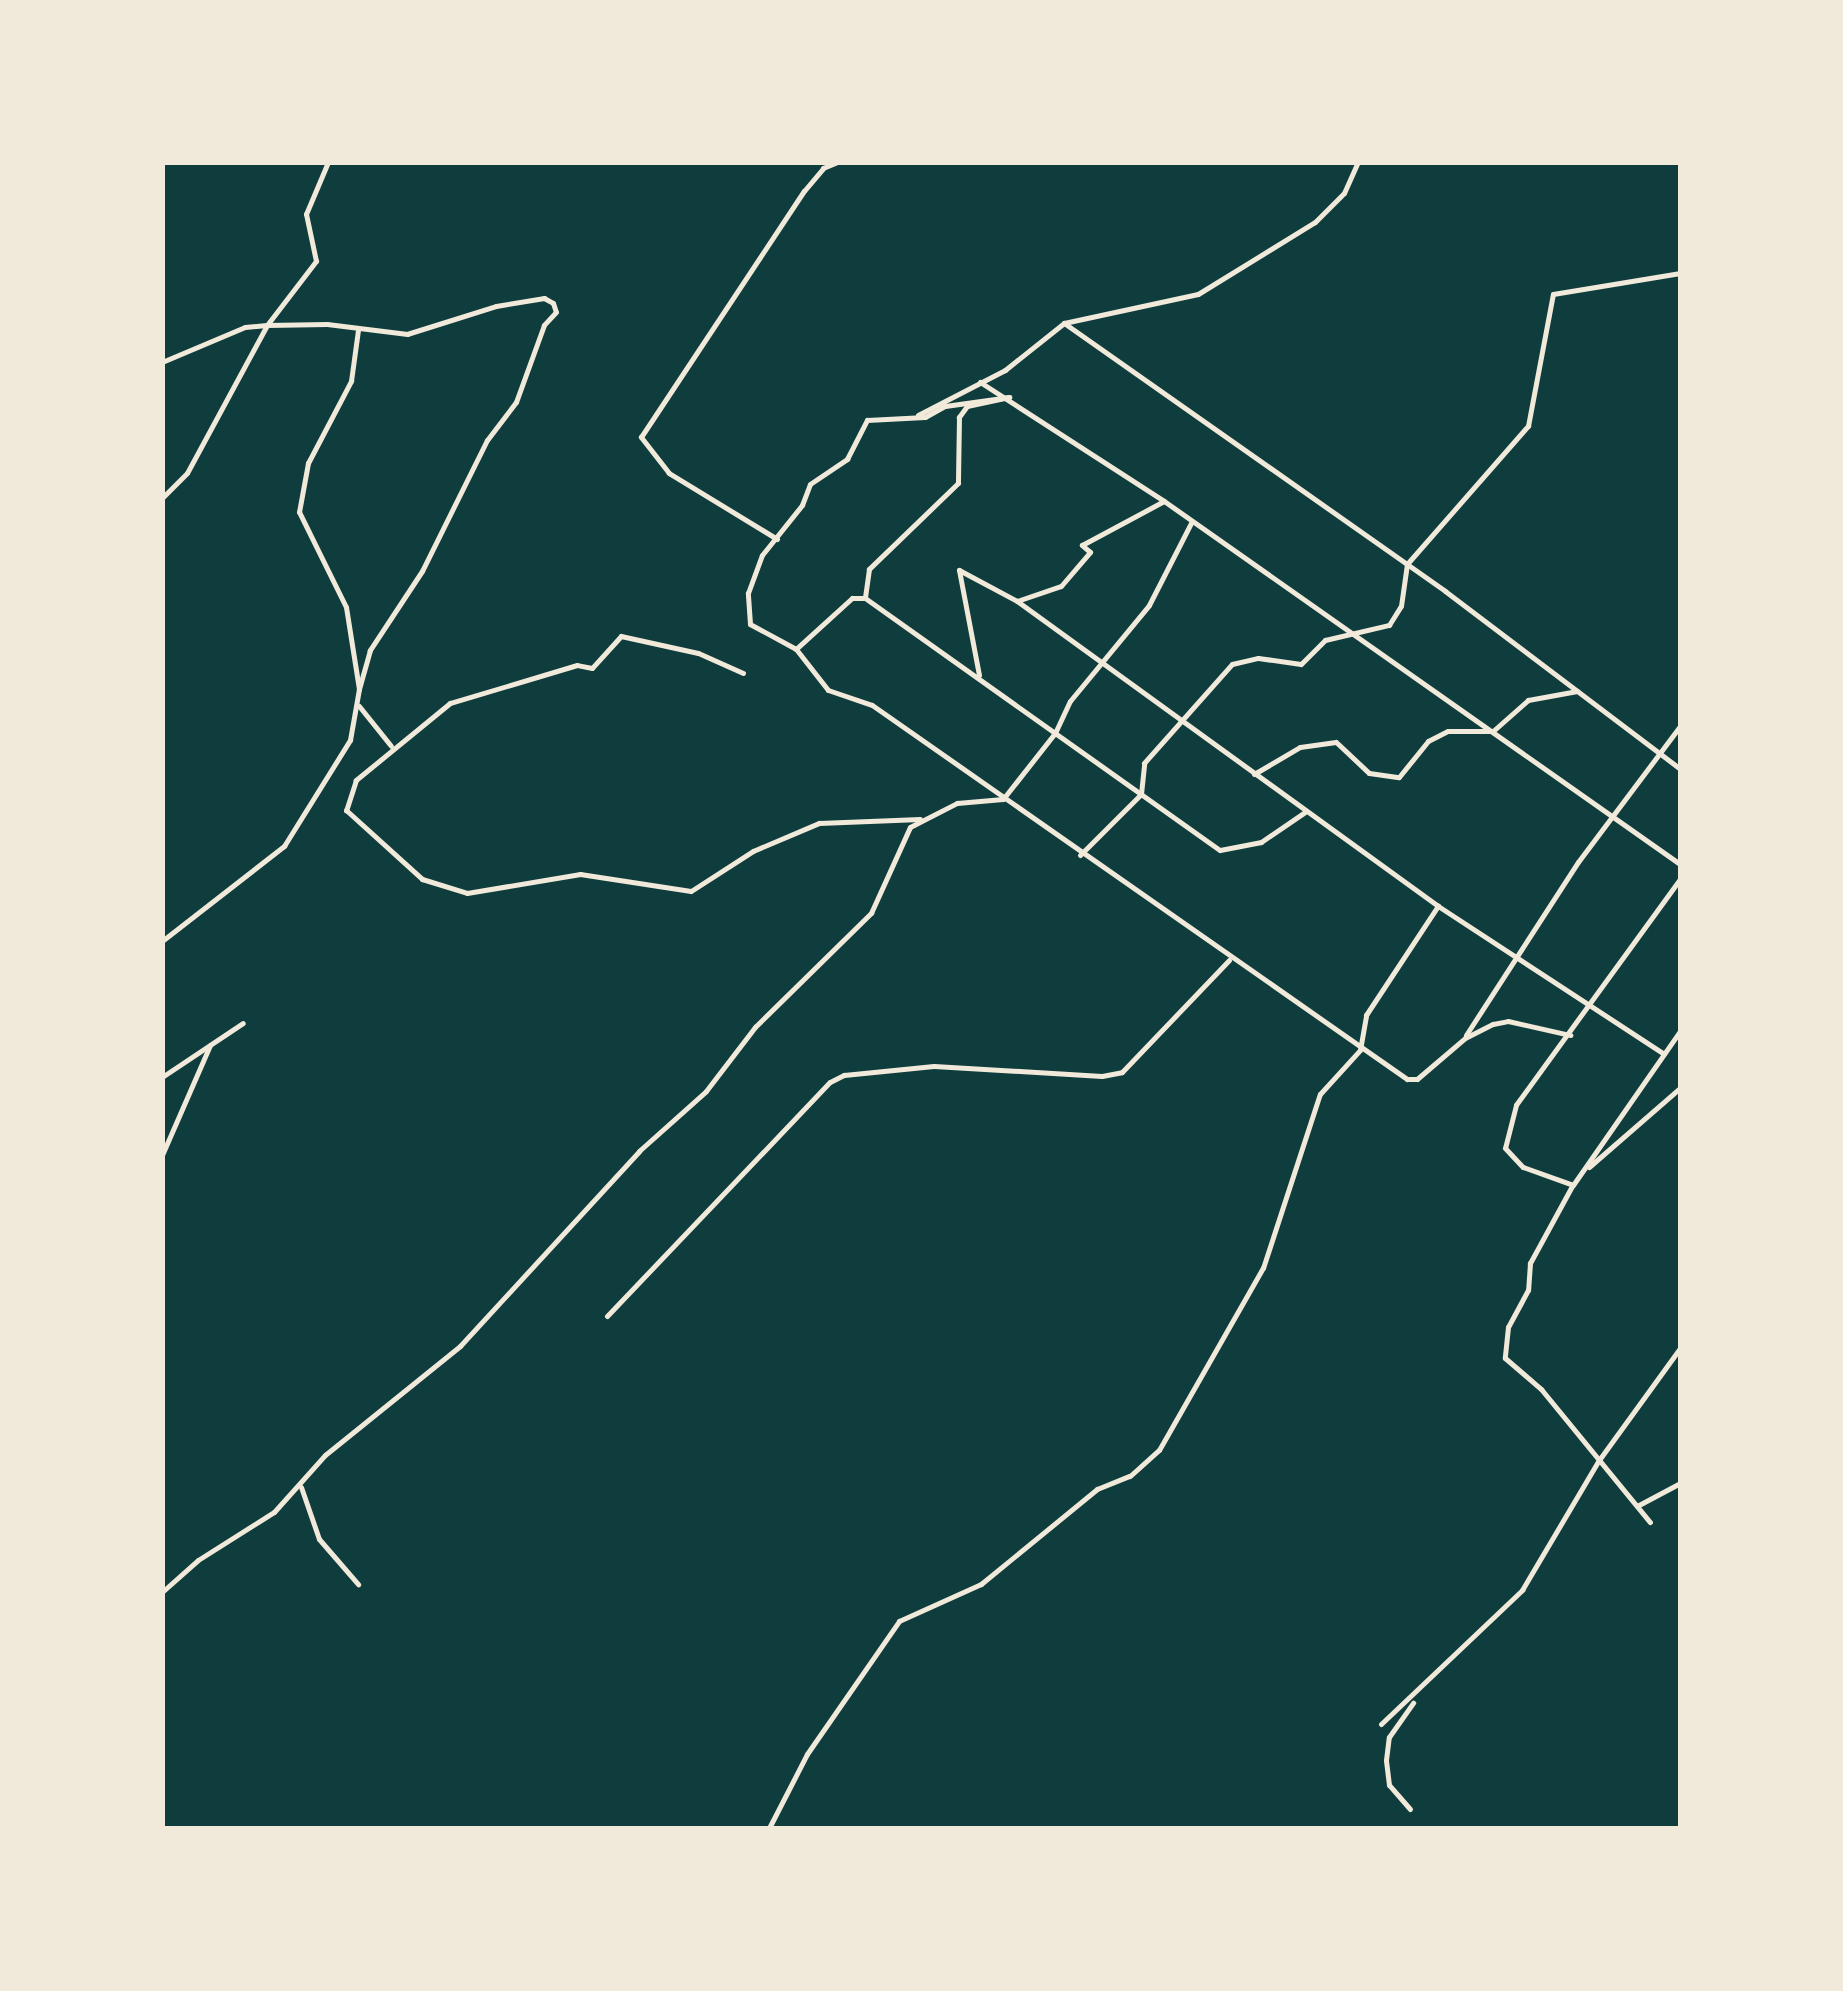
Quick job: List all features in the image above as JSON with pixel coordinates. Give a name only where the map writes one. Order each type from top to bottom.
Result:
[{"type":"street","points":[[162,498],[186,473],[267,325],[316,261],[306,214],[328,162]]},
{"type":"street","points":[[777,539],[669,474],[640,437],[804,191],[823,168],[837,162]]},
{"type":"street","points":[[915,417],[980,382],[1064,323],[1198,294],[1315,222],[1344,192],[1358,162]]},
{"type":"street","points":[[1080,855],[1141,794],[1144,764],[1232,664],[1258,658],[1301,664],[1325,640],[1350,630],[1389,625],[1401,606],[1407,564],[1528,426],[1554,294],[1680,273]]},
{"type":"street","points":[[162,362],[245,327],[406,334],[544,298],[556,312],[544,325],[521,390],[487,440],[459,506],[370,650],[359,688]]},
{"type":"street","points":[[1064,323],[1407,564],[1680,769]]},
{"type":"street","points":[[162,941],[284,846],[344,753],[359,706],[346,607],[299,512],[303,476],[351,381],[358,330]]},
{"type":"street","points":[[980,382],[1008,396],[1164,501],[1680,864]]},
{"type":"street","points":[[1008,396],[915,417],[867,420],[847,459],[810,484],[777,539],[762,555],[747,614],[769,638],[796,650],[828,690],[872,704],[1230,960],[1412,1081],[1465,1038],[1508,1020],[1570,1035]]},
{"type":"street","points":[[865,598],[869,569],[958,482],[959,416],[967,406],[1008,396]]},
{"type":"street","points":[[1017,601],[1061,586],[1090,552],[1082,544],[1164,501]]},
{"type":"street","points":[[1004,799],[1055,733],[1070,701],[1105,663],[1171,571],[1192,521]]},
{"type":"street","points":[[980,678],[959,570],[1017,601],[1438,906],[1664,1054]]},
{"type":"street","points":[[796,650],[852,598],[865,598],[1141,794],[1231,853],[1305,812]]},
{"type":"street","points":[[743,674],[698,653],[621,636],[592,668],[578,665],[450,704],[356,780],[346,810],[422,879],[466,893],[580,874],[692,891],[753,851],[820,822],[923,818]]},
{"type":"street","points":[[1254,774],[1300,747],[1336,742],[1369,773],[1399,777],[1428,741],[1448,731],[1493,731],[1528,700],[1578,691]]},
{"type":"street","points":[[359,706],[392,748]]},
{"type":"street","points":[[1465,1038],[1514,956],[1612,815],[1680,726]]},
{"type":"street","points":[[162,1592],[198,1560],[274,1512],[325,1455],[460,1346],[639,1151],[697,1101],[755,1027],[871,913],[910,827],[923,818],[976,798],[1004,799]]},
{"type":"street","points":[[1573,1185],[1523,1168],[1504,1148],[1504,1135],[1516,1105],[1680,878]]},
{"type":"street","points":[[769,1828],[818,1738],[899,1621],[981,1584],[1097,1489],[1130,1476],[1159,1450],[1262,1268],[1320,1094],[1360,1050],[1366,1015],[1438,906]]},
{"type":"street","points":[[608,1316],[830,1082],[934,1066],[1102,1076],[1122,1072],[1230,960]]},
{"type":"street","points":[[162,1077],[243,1023]]},
{"type":"street","points":[[1650,1522],[1540,1389],[1505,1358],[1508,1327],[1528,1290],[1530,1262],[1573,1185],[1680,1032]]},
{"type":"street","points":[[162,1155],[210,1045]]},
{"type":"street","points":[[1573,1185],[1640,1116],[1680,1088]]},
{"type":"street","points":[[1382,1724],[1415,1699],[1522,1590],[1599,1460],[1680,1348]]},
{"type":"street","points":[[1637,1506],[1680,1483]]},
{"type":"street","points":[[301,1484],[319,1539],[358,1584]]},
{"type":"street","points":[[1410,1810],[1389,1785],[1386,1760],[1389,1738],[1415,1699]]}]
